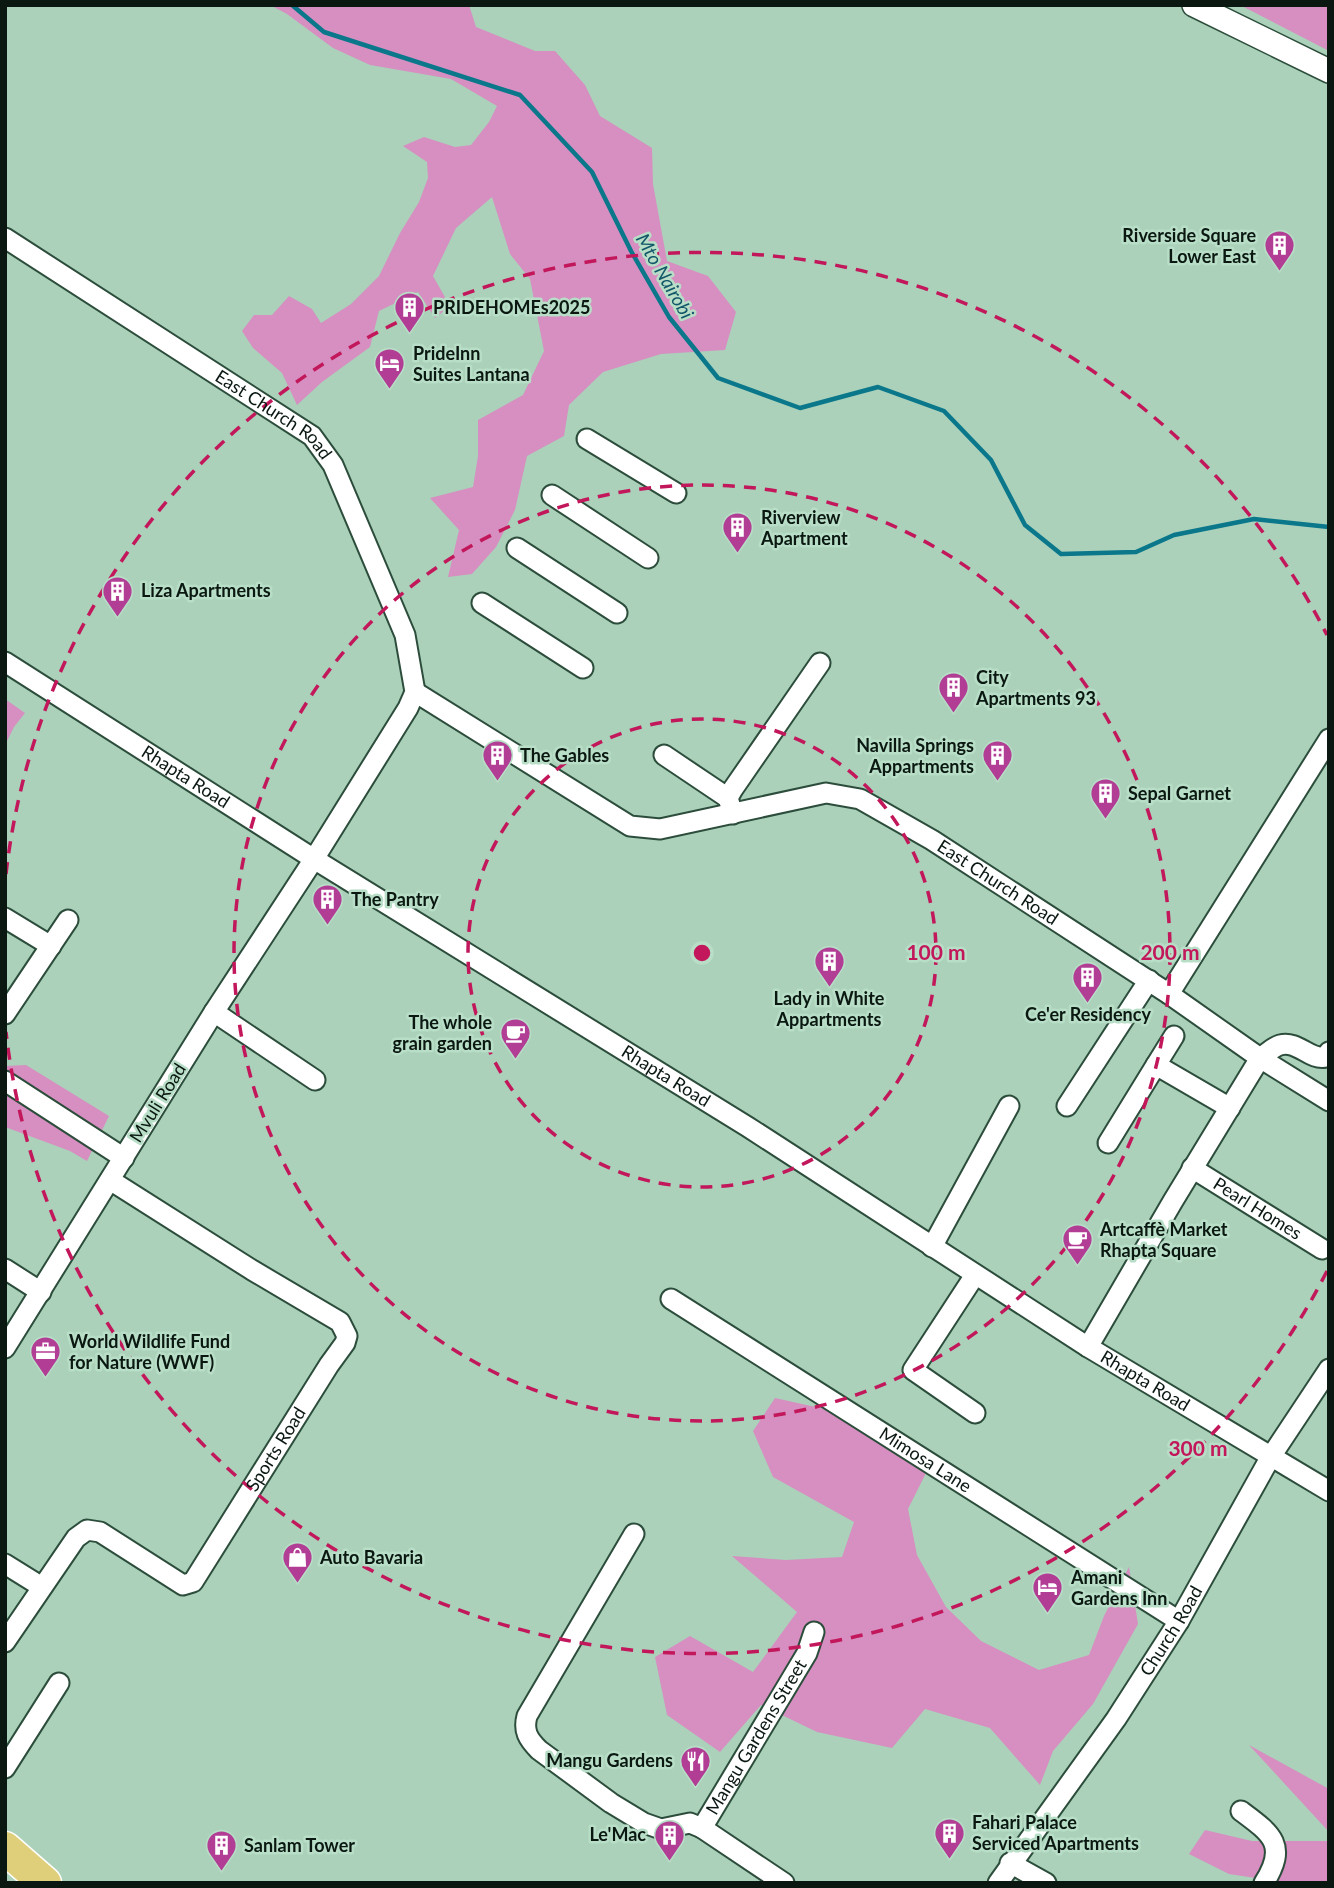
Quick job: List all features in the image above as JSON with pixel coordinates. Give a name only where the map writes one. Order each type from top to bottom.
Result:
[{"type":"highway","points":[[5,1848],[46,1883]]},
{"type":"street","points":[[1194,5],[1329,71]]},
{"type":"street","name":"East Church Road","points":[[5,238],[312,436],[333,465],[405,635],[415,692],[630,826],[660,829],[731,806],[826,793],[860,799],[911,826],[1169,993],[1260,1058],[1329,1101]]},
{"type":"street","points":[[587,439],[676,493]]},
{"type":"street","points":[[552,495],[648,558]]},
{"type":"street","points":[[517,548],[617,613]]},
{"type":"street","points":[[482,603],[583,668]]},
{"type":"street","name":"Rhapta Road","points":[[5,662],[314,859],[645,1062],[1088,1347],[1329,1491]]},
{"type":"street","points":[[664,755],[731,806],[820,663]]},
{"type":"street","points":[[314,859],[408,708],[415,692]]},
{"type":"street","points":[[1169,993],[1329,739]]},
{"type":"street","name":"Mvuli Road","points":[[5,1348],[214,1012],[314,859]]},
{"type":"street","points":[[5,918],[51,946]]},
{"type":"street","points":[[5,1014],[68,920]]},
{"type":"street","points":[[1067,1106],[1149,980]]},
{"type":"street","points":[[214,1012],[315,1080]]},
{"type":"street","points":[[1108,1143],[1174,1036]]},
{"type":"street","points":[[1088,1347],[1192,1168],[1260,1058],[1279,1045],[1298,1047],[1318,1058],[1325,1057],[1329,1052]]},
{"type":"street","points":[[1156,1065],[1230,1108]]},
{"type":"street","points":[[5,1081],[124,1158]]},
{"type":"street","points":[[932,1247],[1009,1106]]},
{"type":"street","name":"Pearl Homes","points":[[1192,1168],[1322,1249]]},
{"type":"street","name":"Sports Road","points":[[5,1642],[76,1538],[91,1529],[100,1532],[183,1586],[192,1582],[347,1336],[340,1322],[110,1180]]},
{"type":"street","points":[[5,1269],[41,1292]]},
{"type":"street","points":[[975,1275],[913,1370],[975,1413]]},
{"type":"street","name":"Mimosa Lane","points":[[671,1298],[1179,1621]]},
{"type":"street","name":"Church Road","points":[[998,1883],[1116,1719],[1179,1621],[1270,1458],[1329,1369]]},
{"type":"street","name":"Mangu Gardens Street","points":[[634,1534],[527,1716],[525,1726],[530,1742],[539,1750],[611,1803],[644,1823],[661,1829],[690,1823],[702,1828],[783,1696],[807,1653],[814,1632]]},
{"type":"street","points":[[5,1564],[42,1587]]},
{"type":"street","points":[[5,1768],[59,1683]]},
{"type":"street","points":[[1241,1811],[1260,1825],[1276,1847],[1270,1873],[1264,1883]]},
{"type":"street","points":[[702,1828],[784,1883]]},
{"type":"street","points":[[1010,1863],[1046,1883]]},
{"type":"shaded area","points":[[270,5],[469,5],[476,27],[535,51],[555,51],[585,85],[600,116],[652,148],[653,184],[667,261],[708,276],[736,312],[725,350],[661,354],[603,372],[569,405],[564,436],[527,456],[515,510],[496,547],[472,574],[448,577],[459,530],[430,498],[473,487],[478,456],[478,420],[523,395],[544,351],[530,279],[510,254],[492,197],[456,228],[433,276],[450,306],[435,318],[418,292],[379,311],[370,347],[322,382],[297,405],[282,373],[253,348],[242,331],[254,315],[272,315],[289,296],[312,309],[321,323],[351,304],[379,276],[419,202],[428,178],[427,162],[403,146],[424,137],[455,147],[471,145],[489,122],[497,106],[451,79],[370,65],[333,48],[287,14]]},
{"type":"shaded area","points":[[1240,5],[1329,5],[1329,51]]},
{"type":"shaded area","points":[[5,699],[25,713],[5,745]]},
{"type":"shaded area","points":[[26,1065],[109,1116],[87,1161],[70,1151],[5,1127],[5,1066]]},
{"type":"shaded area","points":[[775,1398],[829,1410],[933,1459],[908,1509],[917,1555],[946,1607],[981,1641],[1039,1670],[1089,1655],[1104,1616],[1129,1567],[1138,1624],[1093,1704],[1053,1751],[1040,1785],[990,1728],[925,1709],[892,1748],[817,1732],[761,1705],[720,1752],[667,1715],[655,1657],[690,1636],[753,1672],[797,1612],[732,1556],[786,1560],[842,1557],[854,1522],[773,1477],[753,1431]]},
{"type":"shaded area","points":[[1249,1745],[1329,1789],[1329,1832]]},
{"type":"shaded area","points":[[1205,1830],[1252,1841],[1329,1841],[1329,1883],[1289,1883],[1229,1874],[1189,1854]]},
{"type":"waterway","name":"Mto Nairobi","points":[[292,5],[324,32],[520,95],[592,172],[631,251],[669,317],[718,378],[800,408],[878,387],[944,411],[991,460],[1025,525],[1061,554],[1136,552],[1174,535],[1254,519],[1329,527]]},
{"type":"place","name":"Riverside Square Lower East","points":[[1279,273]]},
{"type":"place","name":"PRIDEHOMEs2025","points":[[410,335]]},
{"type":"place","name":"PrideInn Suites Lantana","points":[[390,391]]},
{"type":"place","name":"Riverview Apartment","points":[[738,555]]},
{"type":"place","name":"Liza Apartments","points":[[118,618]]},
{"type":"place","name":"City Apartments 93","points":[[953,715]]},
{"type":"place","name":"The Gables","points":[[497,783]]},
{"type":"place","name":"Navilla Springs Appartments","points":[[997,783]]},
{"type":"place","name":"Sepal Garnet","points":[[1105,821]]},
{"type":"place","name":"The Pantry","points":[[328,927]]},
{"type":"place","name":"Lady in White Appartments","points":[[829,988]]},
{"type":"place","name":"Ce'er Residency","points":[[1088,1004]]},
{"type":"place","name":"The whole grain garden","points":[[515,1060]]},
{"type":"place","name":"Artcaffè Market Rhapta Square","points":[[1077,1267]]},
{"type":"place","name":"World Wildlife Fund for Nature (WWF)","points":[[46,1379]]},
{"type":"place","name":"Auto Bavaria","points":[[297,1585]]},
{"type":"place","name":"Amani Gardens Inn","points":[[1048,1615]]},
{"type":"place","name":"Mangu Gardens","points":[[696,1788]]},
{"type":"place","name":"Fahari Palace Serviced Apartments","points":[[949,1860]]},
{"type":"place","name":"Le'Mac","points":[[669,1862]]},
{"type":"place","name":"Sanlam Tower","points":[[221,1873]]}]
